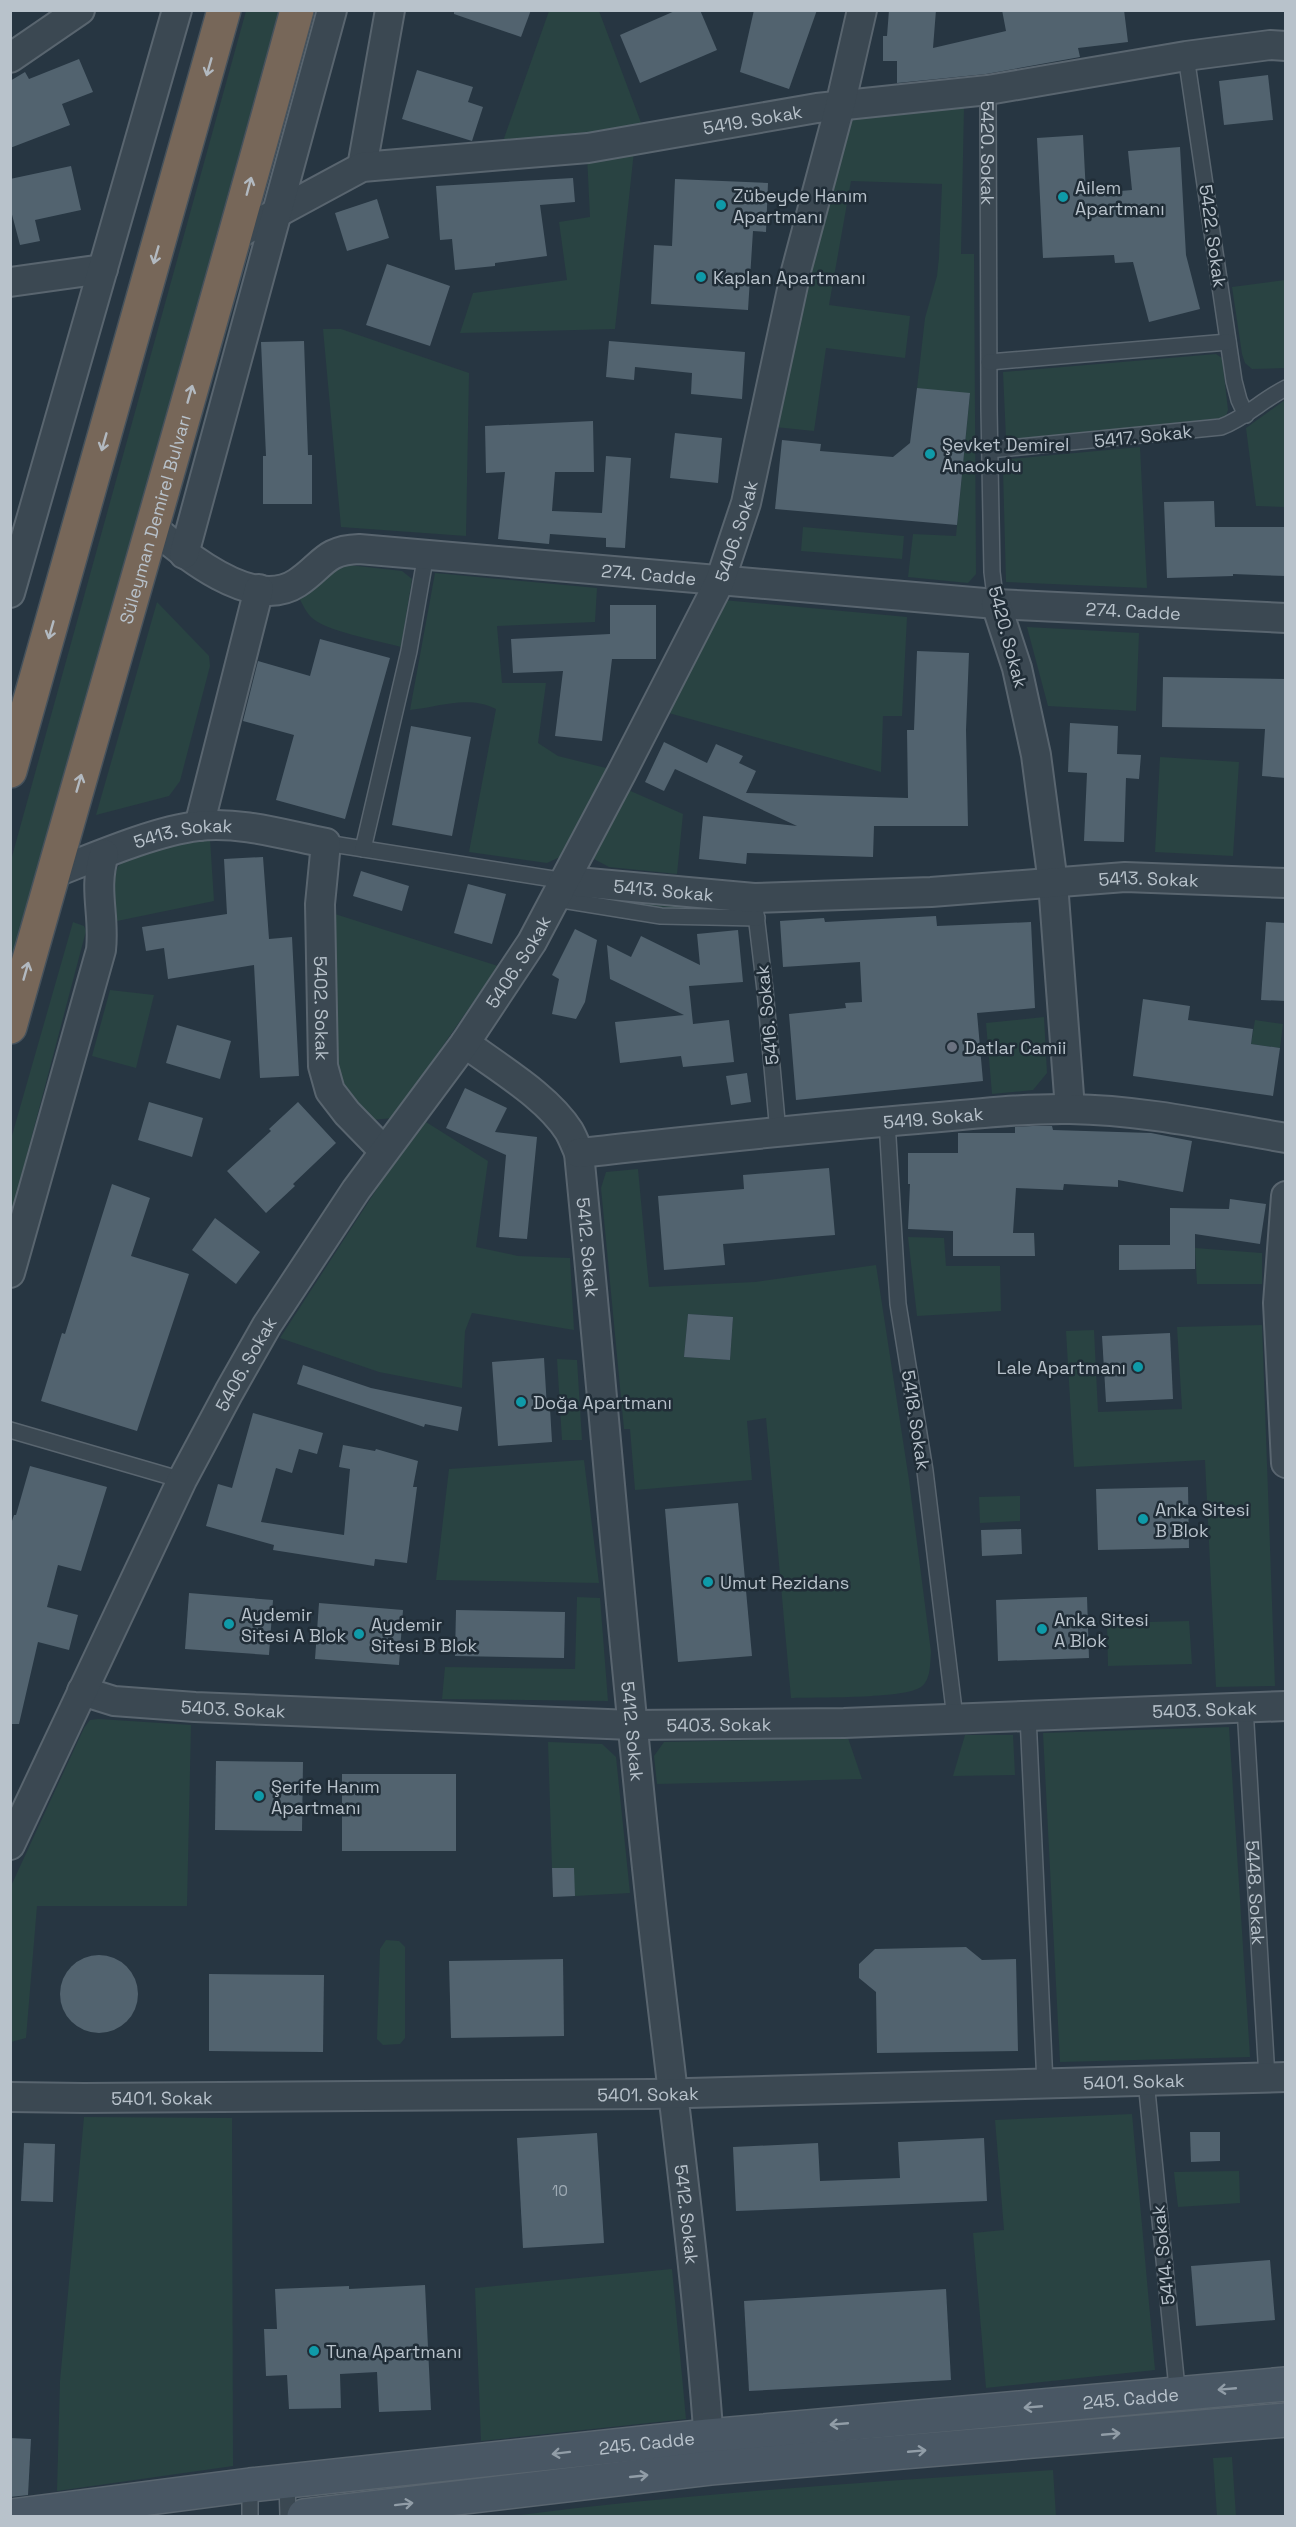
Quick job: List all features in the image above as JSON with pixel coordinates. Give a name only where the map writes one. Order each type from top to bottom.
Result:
[{"type":"highway","points":[[10,771],[224,10]]},
{"type":"highway","name":"Süleyman Demirel Bulvarı","points":[[10,1027],[151,526],[236,235],[297,10]]},
{"type":"street","points":[[10,58],[80,10]]},
{"type":"street","points":[[10,593],[177,10]]},
{"type":"street","points":[[184,554],[332,10]]},
{"type":"street","points":[[362,167],[390,10]]},
{"type":"street","name":"5406. Sokak","points":[[10,1845],[182,1480],[267,1325],[384,1151],[465,1044],[532,942],[720,581],[746,503],[796,271],[840,106],[862,10]]},
{"type":"street","name":"5419. Sokak","points":[[236,235],[362,167],[588,148],[781,113],[988,90],[1186,56],[1270,45],[1286,46]]},
{"type":"street","points":[[10,282],[103,269]]},
{"type":"street","name":"274. Cadde","points":[[151,526],[184,554],[209,571],[259,589],[274,590],[296,584],[328,556],[348,549],[996,604],[1286,618]]},
{"type":"street","points":[[199,826],[259,589]]},
{"type":"street","name":"5420. Sokak","points":[[996,604],[1019,677],[1036,755],[1053,883],[1071,1109]]},
{"type":"street","name":"5413. Sokak","points":[[54,873],[171,831],[199,826],[231,826],[326,843]]},
{"type":"street","name":"5402. Sokak","points":[[326,843],[320,904],[323,1066],[330,1091],[353,1120],[384,1151]]},
{"type":"street","points":[[10,1273],[101,950],[102,920],[98,884],[104,854]]},
{"type":"street","name":"5413. Sokak","points":[[561,890],[755,908],[1097,878],[1156,877],[1286,883]]},
{"type":"street","name":"5412. Sokak","points":[[465,1044],[523,1086],[555,1113],[569,1132],[579,1153],[632,1725],[673,2094],[710,2468]]},
{"type":"street","name":"5419. Sokak","points":[[579,1153],[887,1121],[1027,1110],[1071,1109],[1164,1118],[1286,1138]]},
{"type":"street","points":[[1286,1196],[1278,1303],[1286,1463]]},
{"type":"street","name":"5403. Sokak","points":[[82,1691],[114,1701],[195,1707],[632,1725],[833,1723],[1286,1706]]},
{"type":"street","name":"5401. Sokak","points":[[10,2097],[673,2094],[1276,2078]]},
{"type":"street","name":"245. Cadde","points":[[11,2517],[250,2501],[287,2482],[708,2436],[1286,2384]]},
{"type":"street","name":"245. Cadde","points":[[304,2517],[710,2468],[1286,2420]]},
{"type":"lane","name":"5422. Sokak","points":[[1186,56],[1235,388],[1246,415]]},
{"type":"lane","name":"5420. Sokak","points":[[988,90],[990,450],[992,572],[996,604]]},
{"type":"lane","points":[[989,362],[1228,342]]},
{"type":"lane","name":"5417. Sokak","points":[[990,450],[1221,427],[1246,415],[1269,397],[1286,388]]},
{"type":"lane","points":[[363,849],[409,651],[426,554]]},
{"type":"lane","name":"5413. Sokak","points":[[326,843],[561,890]]},
{"type":"lane","name":"5416. Sokak","points":[[755,908],[778,1132]]},
{"type":"lane","name":"5418. Sokak","points":[[887,1121],[898,1304],[924,1471],[955,1718]]},
{"type":"lane","points":[[10,1430],[182,1480]]},
{"type":"lane","name":"5448. Sokak","points":[[1245,1707],[1276,2078]]},
{"type":"lane","points":[[1028,1716],[1045,2084]]},
{"type":"lane","name":"5414. Sokak","points":[[1146,2081],[1180,2428]]},
{"type":"lane","points":[[287,2482],[288,2517]]},
{"type":"green space","points":[[246,11],[279,11],[11,970],[11,860]]},
{"type":"green space","points":[[549,11],[599,11],[643,128],[502,144]]},
{"type":"green space","points":[[964,107],[961,254],[974,254],[976,574],[968,583],[908,577],[913,534],[956,536],[970,394],[917,388],[925,318],[937,276],[942,184],[851,181],[829,305],[910,316],[905,358],[826,348],[814,431],[775,427],[817,236],[847,116]]},
{"type":"green space","points":[[634,151],[615,329],[460,333],[473,293],[567,280],[559,222],[590,217],[587,156]]},
{"type":"green space","points":[[1285,280],[1285,368],[1252,369],[1245,363],[1242,354],[1232,287]]},
{"type":"green space","points":[[323,329],[341,329],[469,373],[466,536],[341,527]]},
{"type":"green space","points":[[1216,354],[1222,358],[1228,410],[1226,416],[1058,436],[1006,439],[1003,372]]},
{"type":"green space","points":[[1285,400],[1285,507],[1256,506],[1246,428]]},
{"type":"green space","points":[[1140,447],[1147,588],[1006,582],[1003,469],[1005,462],[1010,459]]},
{"type":"green space","points":[[803,527],[904,536],[902,559],[801,551]]},
{"type":"green space","points":[[348,565],[402,571],[412,579],[401,647],[328,627],[311,617],[306,610],[299,597],[336,569]]},
{"type":"green space","points":[[435,573],[597,588],[595,622],[497,626],[502,683],[546,683],[538,743],[558,756],[610,769],[562,856],[547,863],[469,852],[496,709],[464,702],[410,710]]},
{"type":"green space","points":[[723,600],[907,617],[902,716],[883,716],[881,772],[665,712]]},
{"type":"green space","points":[[157,602],[209,656],[210,666],[180,781],[169,796],[96,815]]},
{"type":"green space","points":[[1027,627],[1139,633],[1136,711],[1048,706]]},
{"type":"green space","points":[[1160,757],[1239,762],[1233,856],[1155,852]]},
{"type":"green space","points":[[626,789],[683,814],[677,874],[609,867],[594,859],[593,854]]},
{"type":"green space","points":[[210,839],[214,901],[117,921],[113,895],[114,882],[117,869],[122,863],[132,857],[159,848]]},
{"type":"green space","points":[[568,895],[747,910],[658,907]]},
{"type":"green space","points":[[335,914],[498,966],[393,1118],[372,1120],[350,1096],[340,1075]]},
{"type":"green space","points":[[73,922],[84,926],[86,931],[11,1215],[11,1139]]},
{"type":"green space","points":[[110,990],[154,995],[136,1068],[92,1056]]},
{"type":"green space","points":[[1044,1017],[1047,1073],[1033,1090],[992,1094],[986,1023]]},
{"type":"green space","points":[[1255,1020],[1283,1024],[1280,1048],[1251,1044]]},
{"type":"green space","points":[[426,1122],[488,1161],[476,1247],[518,1256],[570,1258],[574,1330],[472,1313],[465,1331],[462,1388],[379,1372],[280,1338],[382,1181]]},
{"type":"green space","points":[[638,1169],[649,1287],[755,1282],[876,1265],[909,1480],[931,1652],[927,1680],[921,1687],[897,1694],[791,1698],[766,1418],[747,1421],[752,1480],[635,1490],[630,1429],[624,1429],[601,1188],[606,1172]],"holes":[[[688,1314],[733,1317],[730,1360],[684,1357]]]},
{"type":"green space","points":[[908,1237],[944,1238],[946,1266],[1000,1266],[1001,1311],[917,1316]]},
{"type":"green space","points":[[1195,1248],[1262,1253],[1262,1284],[1197,1284]]},
{"type":"green space","points":[[1262,1325],[1275,1686],[1216,1687],[1205,1460],[1074,1467],[1066,1331],[1094,1330],[1098,1412],[1182,1409],[1177,1327]]},
{"type":"green space","points":[[557,1359],[577,1360],[582,1440],[562,1440]]},
{"type":"green space","points":[[584,1460],[599,1583],[436,1580],[449,1469]]},
{"type":"green space","points":[[1020,1496],[1020,1521],[980,1523],[979,1497]]},
{"type":"green space","points":[[577,1597],[600,1598],[608,1701],[442,1699],[445,1667],[575,1669]]},
{"type":"green space","points":[[1189,1621],[1192,1664],[1108,1666],[1107,1623]]},
{"type":"green space","points":[[90,1720],[191,1725],[187,1906],[37,1906],[26,2038],[11,2042],[11,1886],[84,1728]]},
{"type":"green space","points":[[1229,1727],[1250,2057],[1060,2062],[1043,1733]]},
{"type":"green space","points":[[965,1735],[1013,1735],[1015,1775],[953,1776]]},
{"type":"green space","points":[[848,1738],[862,1779],[657,1784],[654,1756],[664,1742]]},
{"type":"green space","points":[[548,1742],[602,1744],[616,1757],[630,1893],[575,1896],[573,1868],[552,1868]]},
{"type":"green space","points":[[386,1940],[399,1941],[405,1947],[405,2038],[400,2044],[383,2045],[377,2039],[380,1949]]},
{"type":"green space","points":[[1132,2114],[1155,2370],[986,2388],[973,2233],[1004,2230],[995,2120]]},
{"type":"green space","points":[[84,2117],[232,2118],[233,2466],[57,2491],[60,2381]]},
{"type":"green space","points":[[1239,2171],[1240,2203],[1178,2207],[1174,2172]]},
{"type":"green space","points":[[672,2269],[686,2419],[481,2441],[475,2288]]},
{"type":"green space","points":[[1232,2457],[1236,2516],[1217,2516],[1213,2458]]},
{"type":"green space","points":[[1053,2470],[1056,2516],[512,2516],[715,2495]]},
{"type":"building","points":[[454,10],[531,10],[521,37],[454,14]]},
{"type":"building","points":[[677,10],[700,10],[717,50],[640,83],[620,35]]},
{"type":"building","points":[[754,10],[817,10],[789,89],[740,72]]},
{"type":"building","points":[[889,10],[936,10],[933,48],[1006,31],[1002,10],[1124,10],[1128,42],[1078,48],[1080,57],[986,74],[897,83],[897,61],[883,61],[883,36],[887,36]]},
{"type":"building","points":[[79,59],[93,92],[62,104],[70,125],[10,148],[10,81],[25,72],[29,79]]},
{"type":"building","points":[[417,70],[473,87],[468,102],[483,107],[472,141],[402,119]]},
{"type":"building","points":[[1268,75],[1273,120],[1224,125],[1219,81]]},
{"type":"building","points":[[1083,135],[1086,194],[1132,190],[1128,151],[1180,147],[1186,255],[1200,309],[1149,322],[1133,262],[1115,263],[1114,255],[1043,258],[1037,138]]},
{"type":"building","points":[[71,166],[81,210],[35,220],[40,241],[20,245],[10,207],[10,179]]},
{"type":"building","points":[[573,178],[575,202],[540,205],[547,256],[495,263],[495,266],[455,270],[452,239],[440,240],[436,186]]},
{"type":"building","points":[[675,179],[768,183],[766,232],[753,231],[748,310],[651,304],[654,245],[672,246]]},
{"type":"building","points":[[377,199],[389,238],[347,251],[335,213]]},
{"type":"building","points":[[387,264],[450,286],[430,346],[366,325]]},
{"type":"building","points":[[304,341],[308,455],[312,455],[312,504],[263,504],[263,456],[266,456],[261,342]]},
{"type":"building","points":[[609,341],[745,352],[742,399],[691,394],[692,373],[635,367],[634,380],[606,377]]},
{"type":"building","name":"Şevket Demirel Anaokulu","points":[[917,388],[970,393],[957,525],[775,509],[782,440],[821,444],[820,451],[893,457],[910,443]]},
{"type":"building","points":[[593,421],[594,472],[555,472],[552,511],[602,513],[606,456],[631,458],[625,548],[606,547],[606,538],[550,534],[549,544],[498,539],[505,472],[486,473],[485,426]]},
{"type":"building","points":[[675,433],[722,438],[718,483],[670,478]]},
{"type":"building","points":[[1214,501],[1215,527],[1286,527],[1286,576],[1233,574],[1233,576],[1167,578],[1164,502]]},
{"type":"building","points":[[610,605],[656,605],[656,659],[612,659],[602,741],[555,736],[563,671],[513,673],[511,639],[610,634]]},
{"type":"building","points":[[320,639],[390,658],[345,819],[276,800],[294,735],[243,721],[258,661],[310,676]]},
{"type":"building","points":[[917,651],[969,653],[966,730],[968,826],[874,826],[873,857],[747,853],[746,864],[699,859],[703,816],[797,826],[675,769],[664,791],[645,782],[664,742],[707,763],[716,744],[743,756],[739,763],[756,771],[746,793],[908,798],[907,730],[914,730]]},
{"type":"building","points":[[1163,677],[1286,679],[1286,778],[1262,776],[1265,729],[1162,727]]},
{"type":"building","points":[[1070,723],[1118,726],[1117,754],[1141,755],[1139,779],[1126,778],[1124,842],[1084,841],[1087,773],[1068,772]]},
{"type":"building","points":[[411,726],[471,737],[452,836],[392,825]]},
{"type":"building","points":[[263,857],[269,939],[292,937],[299,1076],[260,1078],[254,965],[168,979],[164,948],[146,951],[142,927],[227,914],[224,859]]},
{"type":"building","points":[[361,871],[409,886],[402,911],[353,896]]},
{"type":"building","points":[[468,884],[506,894],[492,944],[454,933]]},
{"type":"building","points":[[936,916],[937,926],[1031,922],[1035,1008],[977,1013],[983,1081],[796,1100],[789,1014],[846,1008],[845,1003],[862,1002],[860,962],[783,967],[780,921],[824,918],[825,922]]},
{"type":"building","points":[[1266,922],[1286,923],[1286,1001],[1261,1000]]},
{"type":"building","points":[[575,929],[597,940],[585,1002],[576,1019],[552,1014],[559,979],[552,975]]},
{"type":"building","points":[[738,930],[743,982],[689,986],[693,1024],[729,1020],[734,1062],[683,1067],[681,1056],[620,1063],[615,1022],[684,1015],[610,979],[607,945],[631,957],[641,936],[700,965],[697,934]]},
{"type":"building","points":[[1143,999],[1190,1006],[1188,1020],[1253,1029],[1251,1044],[1280,1048],[1273,1096],[1133,1076]]},
{"type":"building","points":[[177,1025],[231,1041],[220,1079],[166,1063]]},
{"type":"building","points":[[747,1073],[751,1102],[731,1105],[726,1076]]},
{"type":"building","points":[[465,1088],[507,1108],[495,1132],[537,1137],[527,1239],[499,1237],[506,1155],[446,1128]]},
{"type":"building","points":[[149,1102],[203,1118],[192,1157],[138,1140]]},
{"type":"building","points":[[298,1102],[336,1143],[266,1213],[227,1171],[271,1131],[269,1129]]},
{"type":"building","points":[[1052,1126],[1053,1130],[1151,1133],[1192,1141],[1183,1192],[1118,1180],[1118,1187],[1064,1184],[1063,1190],[1016,1188],[1013,1233],[1034,1233],[1035,1256],[953,1256],[953,1231],[908,1229],[910,1184],[908,1184],[908,1153],[958,1153],[958,1133],[1015,1133],[1015,1127]]},
{"type":"building","points":[[829,1168],[835,1235],[723,1244],[725,1265],[664,1270],[658,1196],[744,1189],[743,1175]]},
{"type":"building","points":[[112,1184],[150,1198],[131,1256],[189,1274],[137,1431],[41,1401],[62,1333],[65,1334]]},
{"type":"building","points":[[1230,1199],[1266,1204],[1260,1244],[1195,1234],[1195,1269],[1119,1270],[1119,1245],[1170,1245],[1170,1208],[1229,1209]]},
{"type":"building","points":[[215,1218],[260,1252],[236,1284],[192,1250]]},
{"type":"building","points":[[688,1314],[733,1317],[730,1360],[684,1357]]},
{"type":"building","name":"Lale Apartmanı","points":[[1170,1333],[1173,1399],[1106,1402],[1102,1336]]},
{"type":"building","name":"Doğa Apartmanı","points":[[544,1358],[552,1442],[498,1446],[492,1362]]},
{"type":"building","points":[[303,1365],[371,1388],[462,1407],[458,1431],[425,1424],[424,1427],[297,1384]]},
{"type":"building","points":[[253,1413],[323,1433],[317,1454],[299,1449],[292,1473],[276,1468],[261,1522],[344,1535],[350,1469],[339,1467],[343,1445],[375,1451],[376,1449],[418,1461],[413,1487],[417,1487],[407,1563],[375,1559],[374,1566],[273,1550],[274,1545],[206,1526],[218,1484],[232,1488]]},
{"type":"building","points":[[30,1466],[107,1487],[81,1571],[58,1565],[47,1607],[78,1615],[69,1650],[38,1642],[19,1724],[10,1724],[10,1527],[16,1515]]},
{"type":"building","name":"Anka Sitesi B Blok","points":[[1188,1487],[1189,1548],[1098,1550],[1096,1489]]},
{"type":"building","name":"Umut Rezidans","points":[[738,1503],[752,1656],[678,1662],[665,1509]]},
{"type":"building","points":[[1021,1529],[1022,1554],[982,1556],[981,1530]]},
{"type":"building","name":"Aydemir Sitesi A Blok","points":[[189,1593],[273,1600],[269,1655],[185,1649]]},
{"type":"building","name":"Anka Sitesi A Blok","points":[[1087,1597],[1089,1658],[998,1661],[996,1600]]},
{"type":"building","name":"Aydemir Sitesi B Blok","points":[[319,1603],[403,1610],[399,1665],[315,1659]]},
{"type":"building","points":[[456,1610],[565,1612],[564,1658],[455,1656]]},
{"type":"building","name":"Şerife Hanım Apartmanı","points":[[216,1761],[303,1762],[302,1831],[215,1830]]},
{"type":"building","points":[[342,1774],[456,1774],[456,1851],[342,1851]]},
{"type":"building","points":[[552,1868],[574,1868],[575,1896],[553,1897]]},
{"type":"building","points":[[966,1947],[982,1960],[1016,1959],[1018,2051],[877,2053],[876,1992],[859,1978],[859,1964],[875,1949]]},
{"type":"building","points":[[99,1955],[114,1958],[127,1966],[135,1979],[138,1994],[135,2009],[127,2022],[114,2030],[99,2033],[84,2030],[71,2022],[63,2009],[60,1994],[63,1979],[71,1966],[84,1958]]},
{"type":"building","points":[[563,1959],[564,2036],[451,2038],[449,1961]]},
{"type":"building","points":[[209,1974],[324,1975],[323,2052],[209,2051]]},
{"type":"building","points":[[1190,2132],[1220,2132],[1220,2161],[1191,2162]]},
{"type":"building","points":[[597,2133],[604,2243],[523,2248],[517,2138]]},
{"type":"building","points":[[984,2138],[987,2201],[736,2211],[733,2147],[818,2143],[820,2181],[900,2178],[898,2142]]},
{"type":"building","points":[[24,2143],[55,2144],[53,2202],[21,2201]]},
{"type":"building","points":[[1270,2260],[1275,2320],[1196,2326],[1191,2266]]},
{"type":"building","points":[[425,2285],[431,2410],[379,2412],[377,2372],[340,2374],[341,2408],[289,2409],[287,2375],[266,2376],[264,2329],[277,2329],[275,2289],[349,2286],[349,2289]]},
{"type":"building","points":[[946,2289],[951,2380],[749,2391],[744,2301]]},
{"type":"building","points":[[10,2438],[31,2439],[28,2495],[10,2497]]},
{"type":"place","name":"Ailem Apartmanı","points":[[1063,197]]},
{"type":"place","name":"Zübeyde Hanım Apartmanı","points":[[721,205]]},
{"type":"place","name":"Kaplan Apartmanı","points":[[701,277]]},
{"type":"place","name":"Şevket Demirel Anaokulu","points":[[930,454]]},
{"type":"place","name":"Datlar Camii","points":[[952,1047]]},
{"type":"place","name":"Lale Apartmanı","points":[[1138,1367]]},
{"type":"place","name":"Doğa Apartmanı","points":[[521,1402]]},
{"type":"place","name":"Anka Sitesi B Blok","points":[[1143,1519]]},
{"type":"place","name":"Umut Rezidans","points":[[708,1582]]},
{"type":"place","name":"Aydemir Sitesi A Blok","points":[[229,1624]]},
{"type":"place","name":"Anka Sitesi A Blok","points":[[1042,1629]]},
{"type":"place","name":"Aydemir Sitesi B Blok","points":[[359,1634]]},
{"type":"place","name":"Şerife Hanım Apartmanı","points":[[259,1796]]},
{"type":"place","name":"Tuna Apartmanı","points":[[314,2351]]}]
